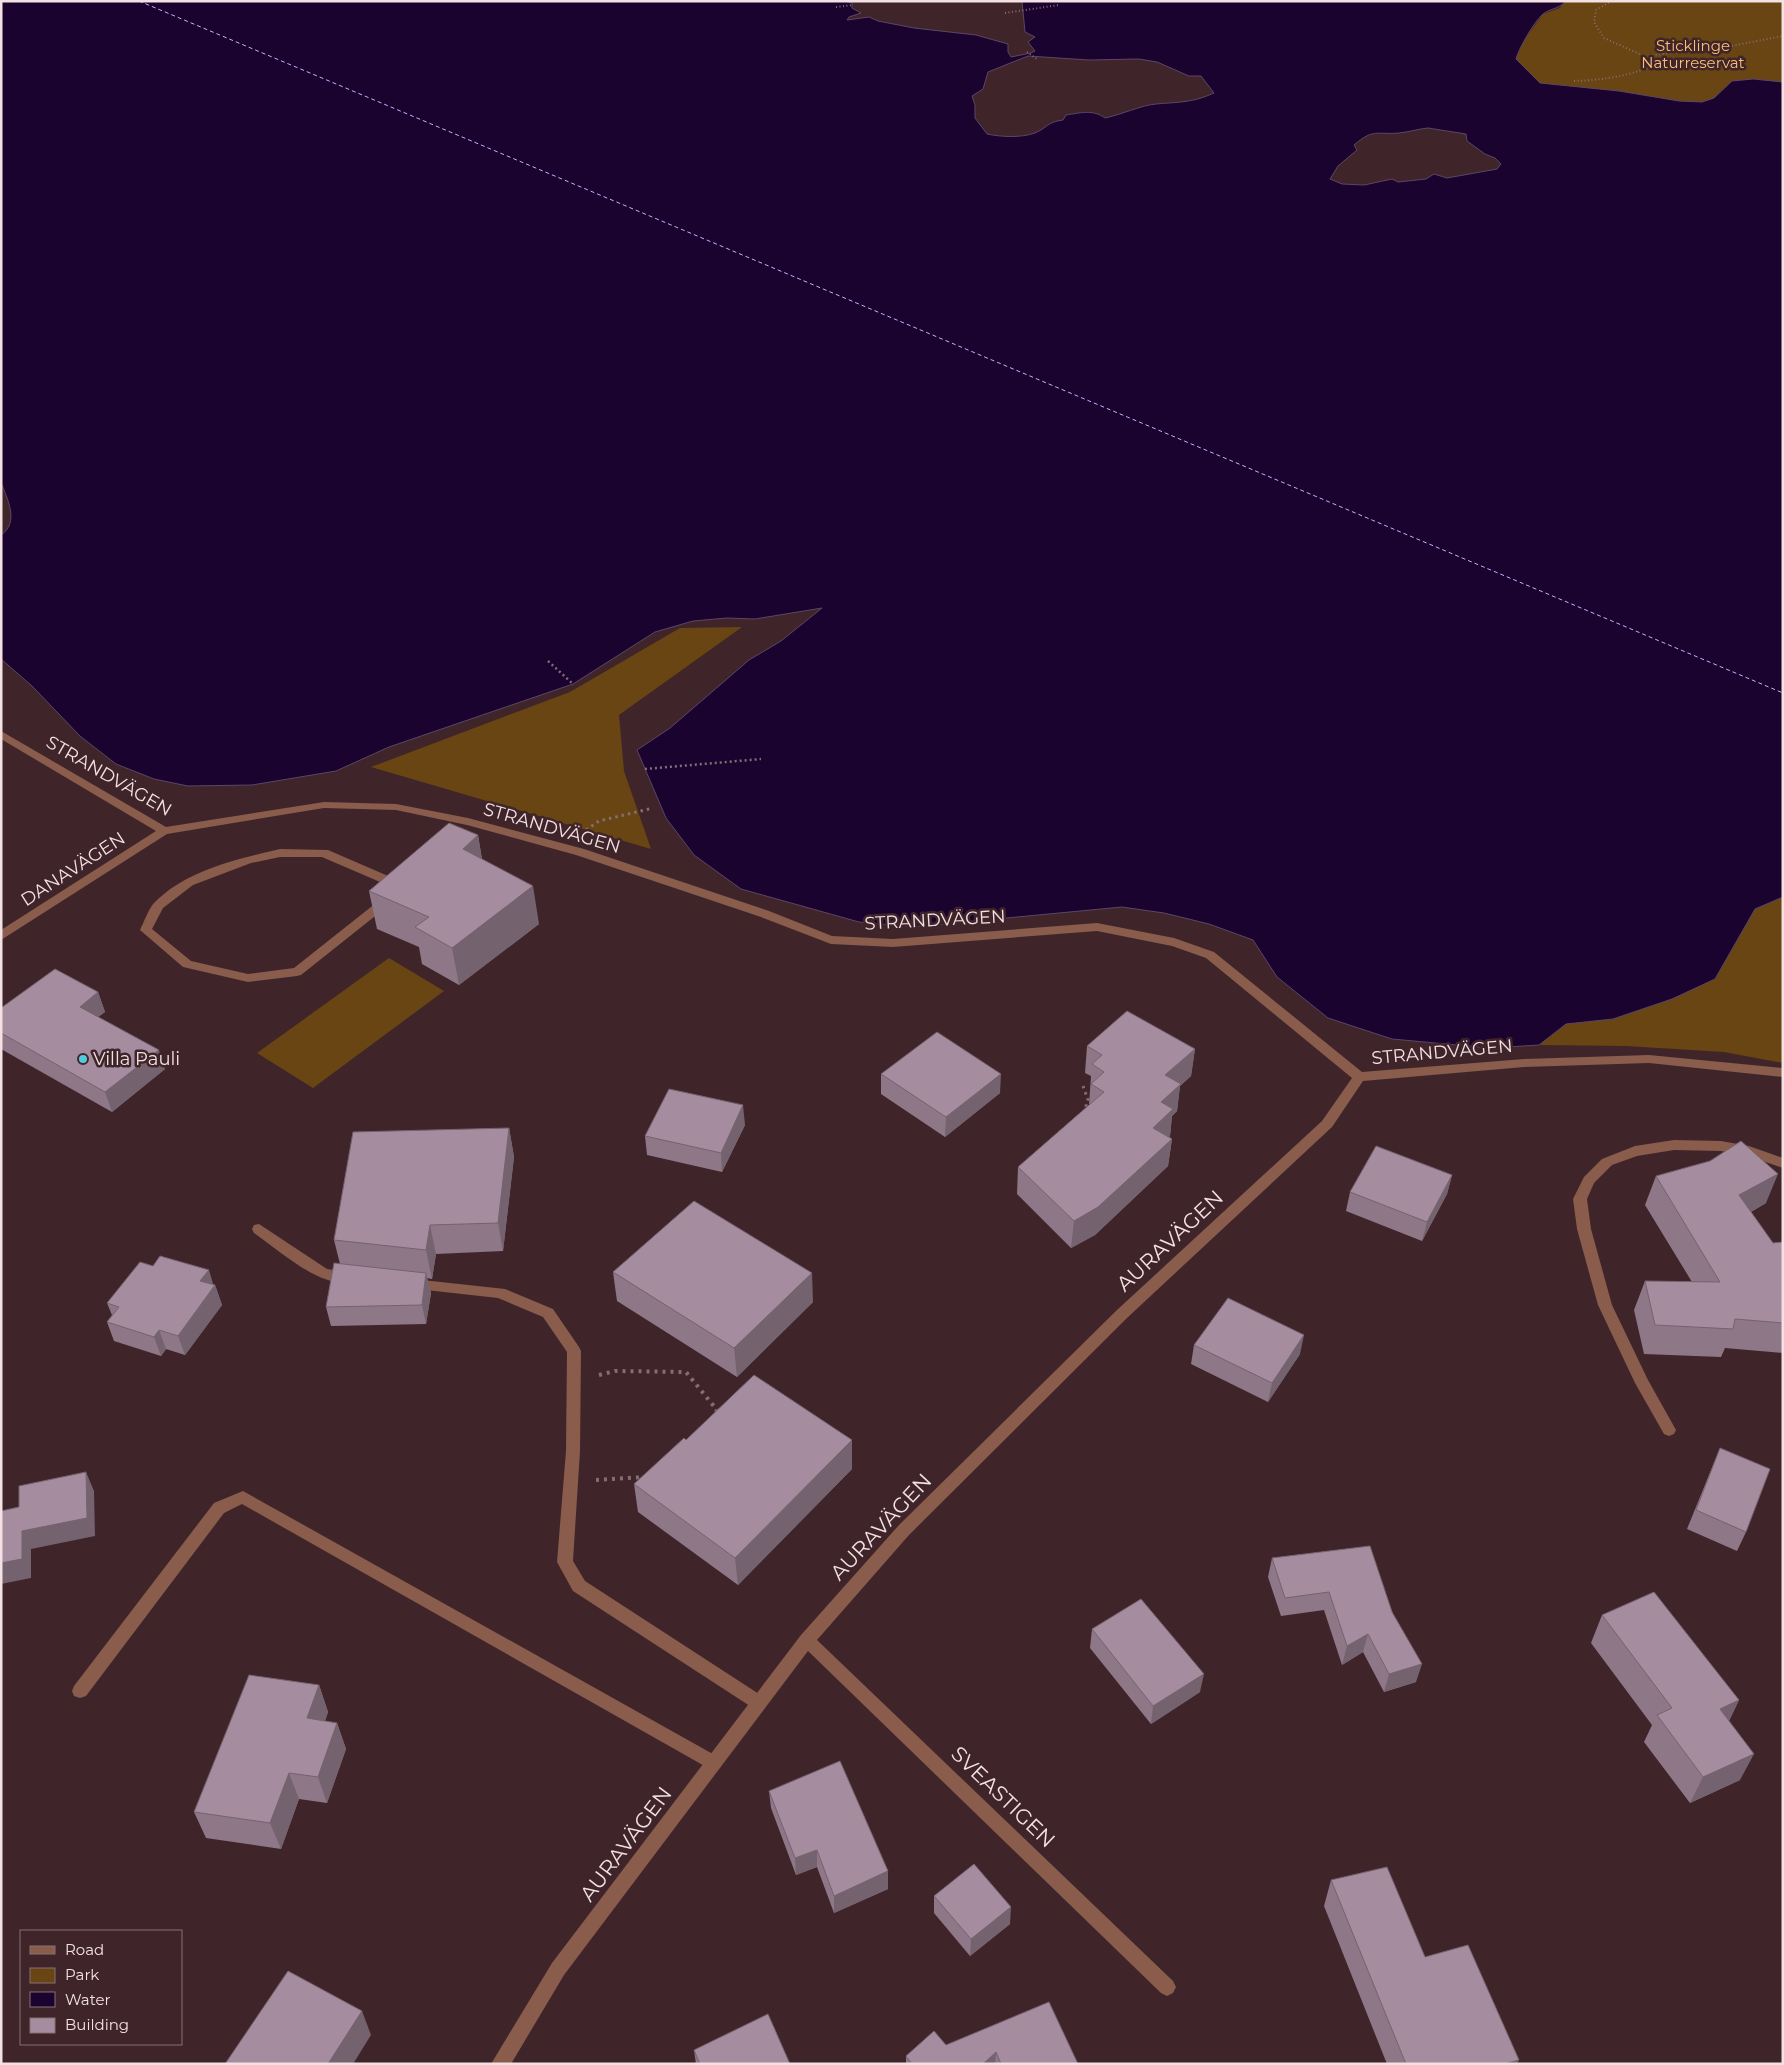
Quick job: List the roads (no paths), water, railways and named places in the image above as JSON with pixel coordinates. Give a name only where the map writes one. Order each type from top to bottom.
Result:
[{"type":"street","name":"STRANDVÄGEN","points":[[1,734],[164,832],[324,805],[396,807],[468,822],[560,846],[765,914],[831,940],[893,943],[1097,926],[1174,942],[1210,955],[1359,1077],[1524,1062],[1649,1059],[1783,1074]]},
{"type":"street","points":[[455,835],[468,822]]},
{"type":"street","name":"DANAVÄGEN","points":[[1,936],[164,832]]},
{"type":"street","points":[[280,853],[324,853],[406,884],[297,972],[248,978],[187,964],[146,930],[158,906],[189,882],[248,860],[280,853]]},
{"type":"street","name":"AURAVÄGEN","points":[[500,2064],[558,1969],[807,1640],[904,1530],[1122,1314],[1327,1124],[1359,1077]]},
{"type":"street","points":[[1669,1430],[1642,1383],[1605,1305],[1584,1229],[1580,1199],[1589,1180],[1607,1162],[1635,1151],[1674,1145],[1721,1146],[1749,1151],[1783,1164]]},
{"type":"street","points":[[259,1229],[324,1274],[364,1278]]},
{"type":"street","points":[[403,1283],[500,1293],[548,1312],[574,1351],[571,1482],[565,1562],[579,1586],[759,1703]]},
{"type":"street","points":[[80,1691],[219,1508],[243,1497],[714,1763]]},
{"type":"street","name":"SVEASTIGEN","points":[[807,1640],[1167,1987]]},
{"type":"water","points":[[1,1],[844,1],[852,3],[852,8],[861,13],[849,17],[847,20],[869,17],[878,21],[914,28],[976,35],[1008,44],[1008,52],[1011,57],[1035,51],[1028,42],[1035,37],[1025,32],[1022,1],[1566,1],[1539,18],[1520,48],[1516,59],[1540,83],[1619,91],[1679,101],[1702,102],[1714,98],[1732,81],[1753,79],[1783,82],[1783,897],[1755,909],[1715,979],[1672,999],[1613,1019],[1566,1024],[1539,1045],[1490,1048],[1392,1039],[1328,1018],[1277,977],[1253,940],[1209,924],[1164,913],[1122,907],[912,927],[859,922],[741,889],[694,855],[666,818],[637,750],[670,728],[749,660],[781,641],[822,608],[755,619],[727,618],[693,621],[655,632],[573,684],[389,747],[336,771],[252,785],[188,786],[154,779],[116,764],[80,736],[32,686],[1,659],[1,535],[7,530],[11,517],[9,503],[1,482]],"holes":[[[1028,56],[1089,60],[1139,59],[1157,62],[1189,76],[1201,76],[1214,93],[1192,100],[1150,105],[1105,118],[1096,113],[1066,115],[1063,120],[1024,136],[987,134],[975,118],[975,105],[972,96],[983,89],[988,72]],[[1428,128],[1466,134],[1467,141],[1485,154],[1495,158],[1501,164],[1497,169],[1447,178],[1434,174],[1426,179],[1398,182],[1392,179],[1364,185],[1342,184],[1330,179],[1338,166],[1357,150],[1354,145],[1366,136],[1375,133],[1399,133]]]},
{"type":"place","name":"Villa Pauli","points":[[83,1059]]},
{"type":"park label","name":"Sticklinge Naturreservat","points":[[1693,54]]}]
